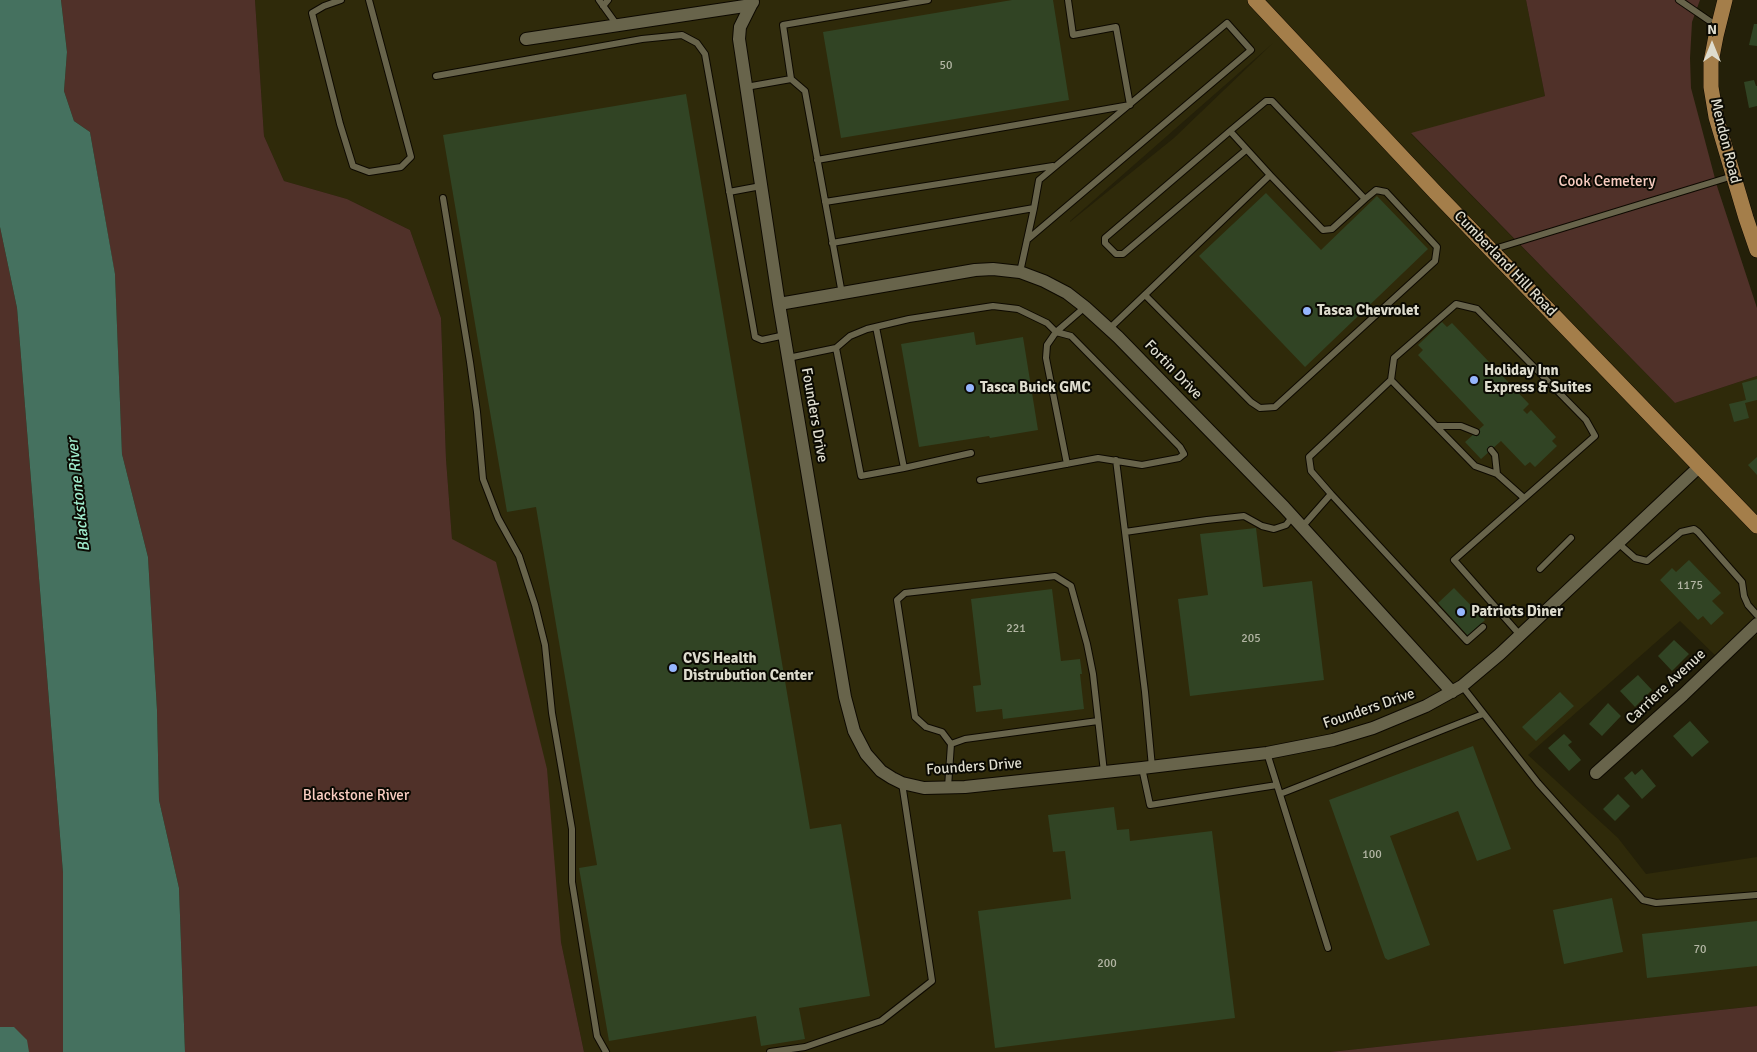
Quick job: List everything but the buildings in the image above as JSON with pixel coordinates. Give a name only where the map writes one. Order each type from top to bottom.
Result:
[{"type":"main road","name":"Cumberland Hill Road","points":[[1255,0],[1491,250],[1757,526]]},
{"type":"main road","name":"Mendon Road","points":[[1725,0],[1711,62],[1711,87],[1716,117],[1757,250]]},
{"type":"street","points":[[526,39],[753,2]]},
{"type":"street","name":"Founders Drive","points":[[753,2],[740,27],[738,39],[784,336],[850,718],[854,731],[866,754],[881,771],[902,783],[924,788],[965,787],[1147,768],[1268,753],[1334,740],[1372,728],[1426,706],[1457,689],[1520,635],[1700,466]]},
{"type":"street","name":"Fortin Drive","points":[[779,304],[975,270],[993,269],[1020,272],[1044,281],[1067,293],[1109,329],[1293,516],[1457,689]]},
{"type":"street","name":"Carriere Avenue","points":[[1596,773],[1684,695],[1757,624]]},
{"type":"lane","points":[[341,0],[324,6],[312,14],[340,124],[353,166],[369,172],[401,167],[411,157],[369,0]]},
{"type":"lane","points":[[599,0],[617,25]]},
{"type":"lane","points":[[603,6],[608,0]]},
{"type":"lane","points":[[842,294],[805,91],[791,79],[783,25],[928,0]]},
{"type":"lane","points":[[1068,0],[1073,35],[1116,27],[1130,105]]},
{"type":"lane","points":[[1679,0],[1718,27]]},
{"type":"lane","points":[[1020,272],[1039,180],[1227,24],[1251,50],[1027,240]]},
{"type":"lane","points":[[436,76],[642,39],[682,35],[698,43],[704,54],[755,337],[762,340],[784,336]]},
{"type":"lane","points":[[746,87],[791,79]]},
{"type":"lane","points":[[1246,150],[1122,254],[1116,254],[1105,242],[1105,238],[1266,101],[1272,101],[1365,199]]},
{"type":"lane","points":[[818,160],[1130,105]]},
{"type":"lane","points":[[1144,295],[1251,402],[1260,408],[1275,407],[1435,261],[1437,247],[1386,192],[1376,190],[1332,229],[1323,230],[1230,131]]},
{"type":"lane","points":[[825,202],[1055,166]]},
{"type":"lane","points":[[1109,329],[1270,175]]},
{"type":"lane","points":[[1491,250],[1733,176]]},
{"type":"lane","points":[[729,192],[761,186]]},
{"type":"lane","points":[[442,198],[470,362],[483,480],[498,518],[519,556],[535,604],[545,645],[552,713],[572,829],[572,882],[597,1036],[606,1052]]},
{"type":"lane","points":[[832,243],[1034,208]]},
{"type":"lane","points":[[1483,627],[1467,641],[1311,471],[1308,457],[1391,380],[1394,358],[1456,304],[1477,309],[1586,420],[1595,436],[1454,560],[1520,635]]},
{"type":"lane","points":[[788,358],[836,348],[850,336],[876,326],[993,306],[1018,309],[1042,320],[1056,332],[1071,336],[1180,447],[1184,454],[1179,458],[1142,465],[1098,458],[980,480]]},
{"type":"lane","points":[[1066,464],[1046,358],[1046,345],[1056,332],[1085,307]]},
{"type":"lane","points":[[876,326],[904,468]]},
{"type":"lane","points":[[836,348],[860,476],[971,453]]},
{"type":"lane","points":[[1391,380],[1476,466],[1498,474],[1524,498]]},
{"type":"lane","points":[[1436,426],[1461,426],[1476,432]]},
{"type":"lane","points":[[1491,450],[1498,474]]},
{"type":"lane","points":[[1116,460],[1145,692],[1150,805],[1278,785]]},
{"type":"lane","points":[[1302,527],[1331,494]]},
{"type":"lane","points":[[1125,532],[1244,516],[1274,530],[1286,525],[1293,516]]},
{"type":"lane","points":[[1618,544],[1635,558],[1647,561],[1681,532],[1694,530],[1698,532],[1742,582],[1744,596],[1748,605],[1757,615]]},
{"type":"lane","points":[[1540,569],[1571,538]]},
{"type":"lane","points":[[948,787],[951,744],[942,732],[926,727],[914,717],[897,600],[905,593],[1055,576],[1072,586],[1087,644],[1093,674],[1104,772]]},
{"type":"lane","points":[[1457,689],[1483,714],[1538,782],[1643,900],[1656,903],[1757,895]]},
{"type":"lane","points":[[1280,794],[1483,714]]},
{"type":"lane","points":[[951,744],[965,738],[1098,721]]},
{"type":"lane","points":[[1268,753],[1328,948]]},
{"type":"lane","points":[[770,1052],[805,1047],[881,1020],[932,981],[902,783]]},
{"type":"shaded area","points":[[255,0],[1526,0],[1545,96],[1411,134],[1675,403],[1757,376],[1757,635],[1721,661],[1680,621],[1528,755],[1618,838],[1646,874],[1757,857],[1757,1006],[1330,1052],[584,1052],[561,942],[452,539],[446,459],[441,318],[410,230],[347,199],[284,181],[264,136]],"holes":[[[1273,43],[1174,138],[1070,222]]]},
{"type":"green space","name":"Blackstone River","points":[[61,0],[255,0],[264,136],[284,181],[347,199],[410,230],[441,318],[446,459],[452,539],[496,562],[547,769],[561,942],[584,1052],[185,1052],[179,888],[159,800],[157,710],[148,557],[122,454],[115,275],[90,132],[74,121],[64,91],[67,52]]},
{"type":"green space","name":"Cook Cemetery","points":[[1526,0],[1700,0],[1692,22],[1691,88],[1717,186],[1757,308],[1757,376],[1675,403],[1411,133],[1545,96]]},
{"type":"green space","points":[[0,227],[17,308],[63,873],[63,1052],[0,1052]]},
{"type":"green space","points":[[1757,1006],[1757,1052],[1330,1052]]},
{"type":"water","name":"Blackstone River","points":[[0,0],[61,0],[67,52],[64,91],[74,121],[90,132],[115,274],[122,454],[148,557],[157,710],[159,800],[179,888],[185,1052],[63,1052],[63,873],[17,308],[0,227]]},
{"type":"water","points":[[0,1027],[14,1027],[27,1040],[29,1052],[0,1052]]},
{"type":"place","name":"Tasca Chevrolet","points":[[1307,311]]},
{"type":"place","name":"Holiday Inn Express & Suites","points":[[1474,380]]},
{"type":"place","name":"Tasca Buick GMC","points":[[970,388]]},
{"type":"place","name":"Patriots Diner","points":[[1461,612]]},
{"type":"place","name":"CVS Health Distrubution Center","points":[[673,668]]}]
